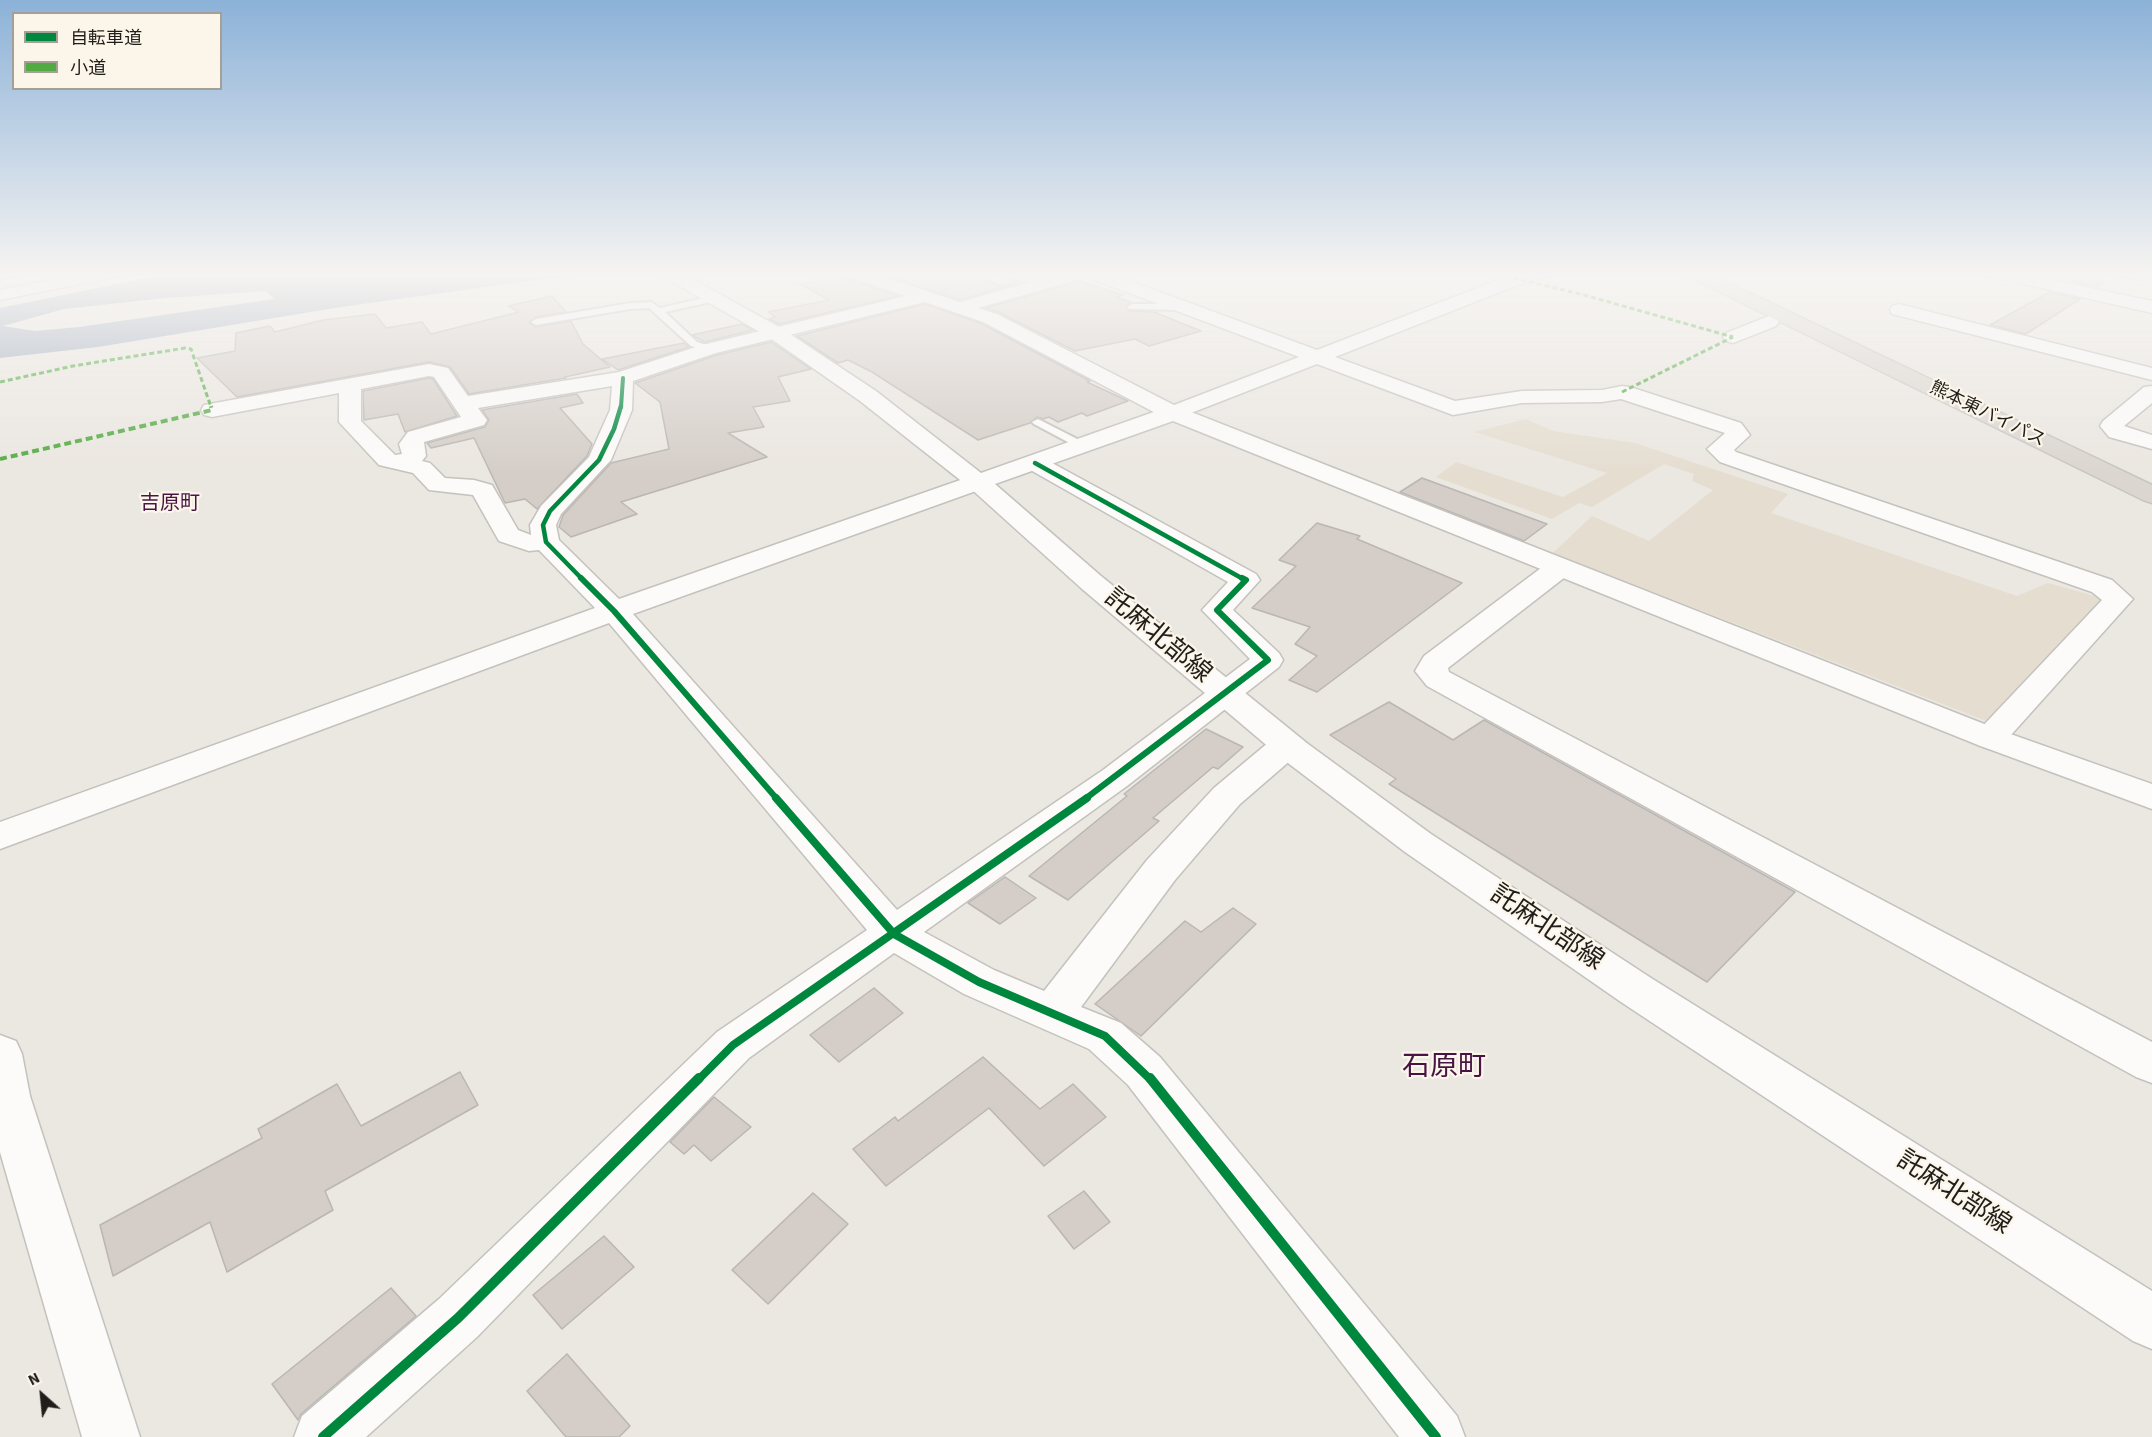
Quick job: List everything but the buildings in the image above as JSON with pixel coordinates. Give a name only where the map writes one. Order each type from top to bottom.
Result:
[{"type":"highway","name":"熊本東バイパス","points":[[1831,339],[2152,495]]},
{"type":"highway","name":"熊本東バイパス","points":[[1862,339],[2152,474]]},
{"type":"street","points":[[462,404],[623,378],[709,349],[747,339]]},
{"type":"street","name":"託麻北部線","points":[[784,339],[868,396],[978,482],[1091,582],[1224,694],[1287,745],[1418,843],[1636,990],[2152,1322]]},
{"type":"street","points":[[1031,339],[1173,413],[1990,738],[2152,797]]},
{"type":"street","points":[[1267,339],[1453,408],[1522,397],[1602,396],[1622,392],[1733,428],[1739,435],[1719,449],[1728,457],[2102,586],[2119,599],[1990,738]]},
{"type":"street","points":[[0,836],[614,611],[1083,446],[1366,339]]},
{"type":"street","points":[[2014,339],[2152,374]]},
{"type":"street","points":[[212,410],[429,370],[441,372],[462,404],[476,420],[416,437],[411,444],[414,456],[406,464]]},
{"type":"street","points":[[623,378],[621,410],[614,429],[599,460],[550,511],[543,525],[546,542],[614,611],[894,934],[979,982],[1105,1036],[1144,1071],[1436,1437]]},
{"type":"street","points":[[350,385],[350,422],[387,460],[421,468],[438,485],[474,487],[483,490],[508,535],[529,543],[546,542]]},
{"type":"street","points":[[2152,392],[2111,426],[2117,432],[2152,442]]},
{"type":"street","points":[[322,1437],[458,1318],[734,1044],[1115,778],[1268,660],[1217,610],[1246,580],[1035,463]]},
{"type":"street","points":[[1559,568],[1435,663],[1431,670],[1438,679],[2152,1064]]},
{"type":"street","points":[[1053,1012],[1161,870],[1227,796],[1287,745]]},
{"type":"street","points":[[0,1054],[7,1096],[111,1437]]},
{"type":"lane","points":[[689,339],[694,344],[709,349]]},
{"type":"lane","points":[[1038,422],[1083,446]]},
{"type":"shaded area","points":[[1526,419],[1553,431],[1635,443],[1788,494],[1771,513],[2017,596],[2048,583],[2105,599],[1989,722],[1553,553],[1592,516],[1649,541],[1713,490],[1692,481],[1694,474],[1664,464],[1592,507],[1579,503],[1552,519],[1436,477],[1456,462],[1563,497],[1607,473],[1474,432]]},
{"type":"water","points":[[0,339],[146,339],[98,347],[0,358]]},
{"type":"marked path","points":[[1622,392],[1729,339]]},
{"type":"marked path","points":[[0,382],[73,366],[185,348],[191,349],[212,410],[0,459]]},
{"type":"cycle path","points":[[623,378],[621,410],[614,429],[599,460],[550,511],[543,525],[546,542],[614,611],[894,934],[979,982],[1105,1036],[1144,1071],[1436,1437]]},
{"type":"cycle path","points":[[323,1437],[458,1318],[733,1045],[1115,778],[1268,660],[1217,610],[1246,580],[1035,463]]},
{"type":"district","name":"吉原町","points":[[170,505]]},
{"type":"district","name":"石原町","points":[[1444,1069]]}]
